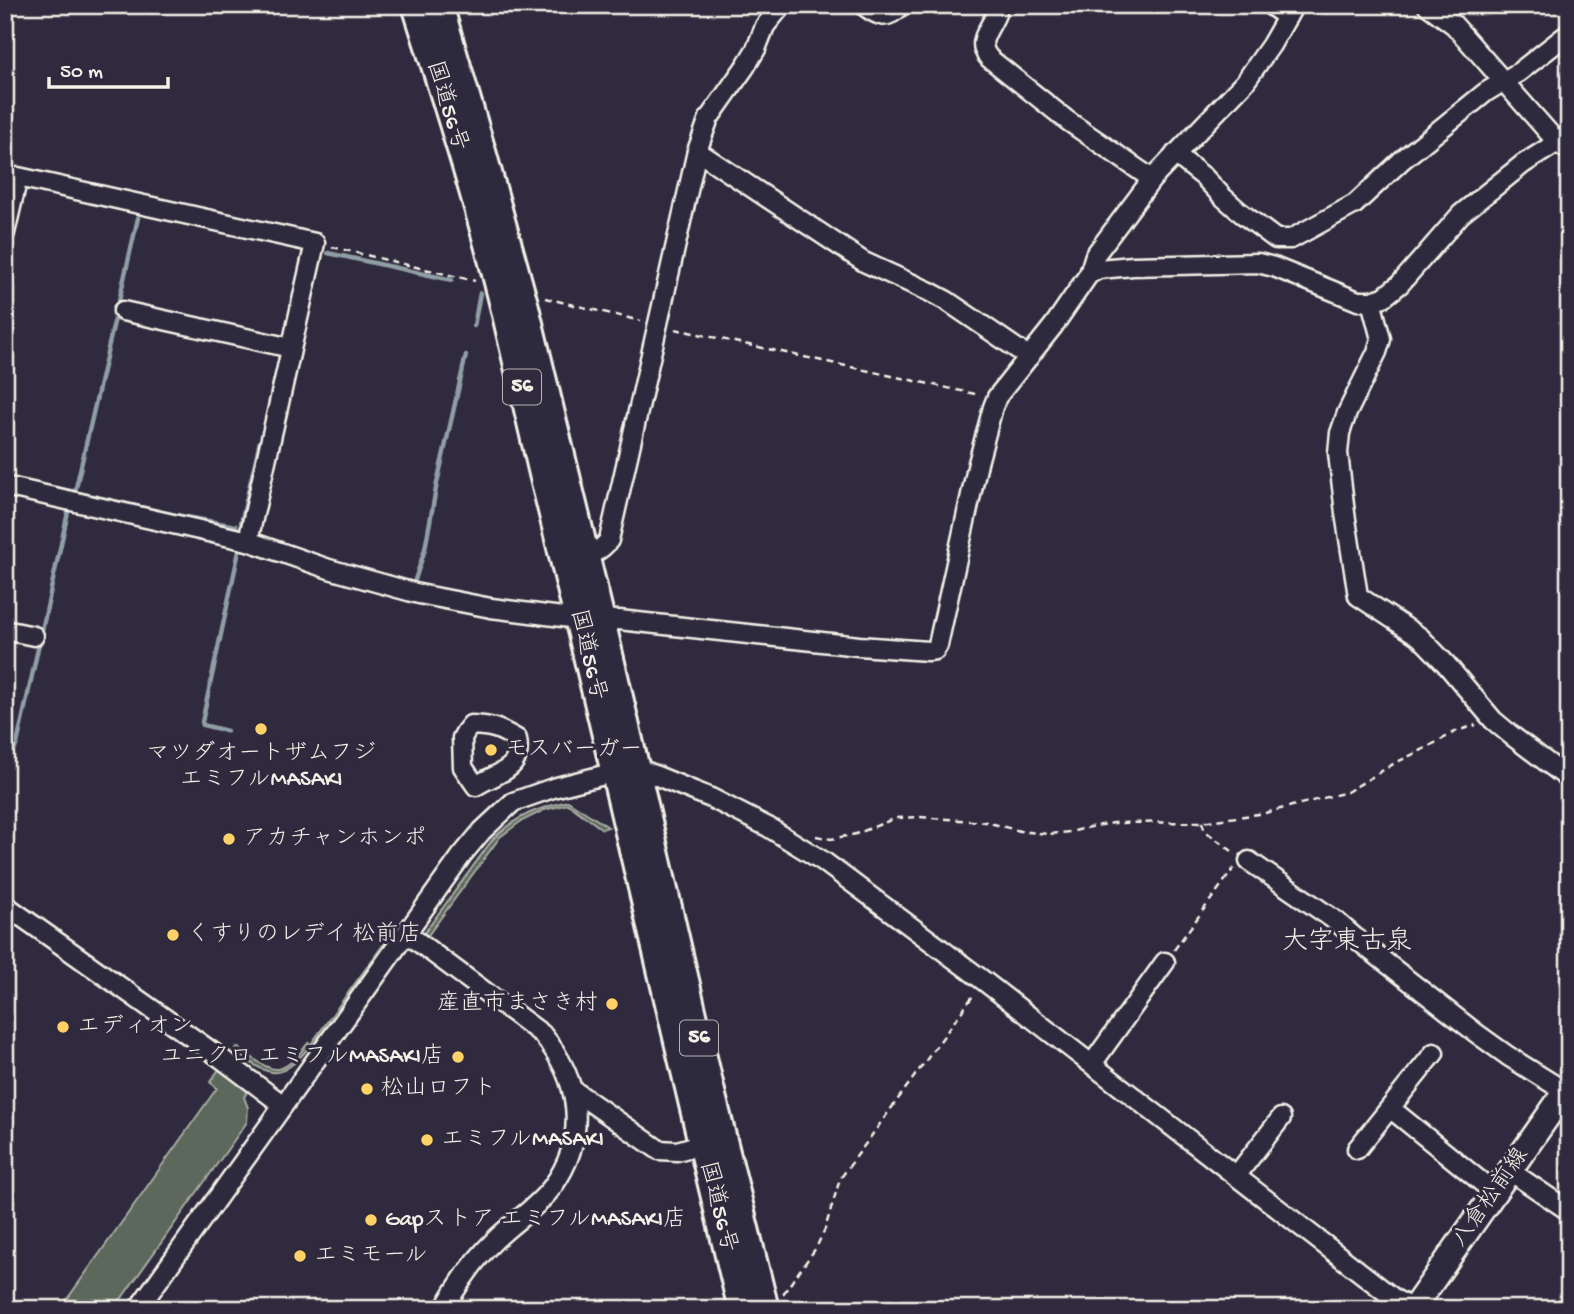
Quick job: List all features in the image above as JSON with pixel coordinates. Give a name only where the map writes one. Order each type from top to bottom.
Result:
[{"type":"highway","name":"国道56号","points":[[416,5],[476,206],[510,290]]},
{"type":"highway","name":"国道56号","points":[[439,5],[483,155],[510,290],[625,770],[702,1144],[742,1309]]},
{"type":"highway","name":"国道56号","points":[[625,770],[712,1097],[774,1302]]},
{"type":"main road","name":"八倉松前線","points":[[1413,1309],[1568,1091]]},
{"type":"street","points":[[575,558],[603,548],[609,540],[697,151],[709,118],[746,67],[765,26],[782,5]]},
{"type":"street","points":[[863,5],[875,14],[885,16],[895,13],[902,5]]},
{"type":"street","points":[[994,5],[997,11],[995,20],[985,34],[983,52],[1068,121],[1152,179]]},
{"type":"street","points":[[5,486],[248,541],[329,569],[419,594],[491,608],[859,646],[935,650],[978,463],[996,398],[1054,325],[1089,274],[1095,255],[1152,179],[1245,82],[1271,45],[1290,11],[1270,5]]},
{"type":"street","points":[[1089,274],[1099,269],[1133,266],[1258,263],[1359,301],[1384,297],[1400,284],[1461,214],[1523,164],[1565,142],[1454,25],[1427,5]]},
{"type":"street","points":[[1175,153],[1240,212],[1276,239],[1291,239],[1355,204],[1402,160],[1475,100],[1519,72],[1569,33]]},
{"type":"street","points":[[697,151],[864,262],[928,290],[1029,357]]},
{"type":"street","points":[[5,233],[18,177],[315,243],[248,541]]},
{"type":"street","points":[[1371,301],[1381,339],[1347,413],[1340,433],[1338,453],[1358,596],[1420,637],[1493,720],[1569,779]]},
{"type":"street","points":[[122,311],[291,348]]},
{"type":"street","points":[[5,630],[34,636]]},
{"type":"street","points":[[138,1309],[462,855],[482,831],[513,802],[625,770],[711,798],[768,827],[822,862],[984,981],[1396,1300],[1413,1309]]},
{"type":"street","points":[[1245,860],[1336,921],[1388,965],[1497,1048],[1568,1091]]},
{"type":"street","points":[[5,905],[283,1105]]},
{"type":"street","points":[[406,933],[542,1034],[566,1070],[573,1090],[576,1112],[570,1150],[563,1170],[551,1188],[480,1256],[453,1292],[444,1309]]},
{"type":"street","points":[[1092,1064],[1165,962]]},
{"type":"street","points":[[1357,1149],[1434,1054]]},
{"type":"street","points":[[573,1090],[659,1150],[677,1151],[702,1144]]},
{"type":"street","points":[[1390,1108],[1495,1193]]},
{"type":"street","points":[[1236,1176],[1281,1118]]},
{"type":"street","points":[[1510,1171],[1569,1212]]},
{"type":"path","points":[[315,243],[658,325],[996,398]]},
{"type":"path","points":[[817,836],[831,839],[856,834],[896,818],[986,822],[1020,831],[1048,834],[1114,823],[1202,822],[1265,813],[1347,792],[1457,731],[1493,720]]},
{"type":"path","points":[[1165,962],[1245,860],[1205,831],[1202,822]]},
{"type":"path","points":[[774,1302],[816,1248],[825,1229],[840,1179],[984,981]]},
{"type":"green space","points":[[568,801],[608,827],[602,829],[568,804],[544,810],[520,822],[500,837],[426,938],[423,935],[493,839],[510,824],[528,814]]},
{"type":"green space","points":[[388,938],[391,940],[313,1048],[309,1047],[289,1067],[273,1072],[265,1070],[234,1051],[237,1047],[267,1067],[275,1069],[289,1064],[308,1043],[311,1044]]},
{"type":"green space","points":[[220,1068],[249,1089],[244,1097],[248,1108],[247,1122],[114,1309],[67,1309],[63,1305],[217,1088],[210,1082]]},
{"type":"waterway","points":[[75,492],[138,218]]},
{"type":"waterway","points":[[328,253],[452,280]]},
{"type":"waterway","points":[[474,326],[480,293]]},
{"type":"waterway","points":[[405,581],[414,583],[425,549],[466,355]]},
{"type":"waterway","points":[[271,395],[278,367]]},
{"type":"waterway","points":[[241,523],[260,441]]},
{"type":"waterway","points":[[57,488],[236,526]]},
{"type":"waterway","points":[[5,747],[14,750],[17,744],[68,512]]},
{"type":"waterway","points":[[263,537],[273,541]]},
{"type":"waterway","points":[[227,731],[203,725],[202,722],[239,551]]},
{"type":"place","name":"マツダオートザムフジ エミフルMASAKI","points":[[261,729]]},
{"type":"place","name":"モスバーガー","points":[[491,750]]},
{"type":"place","name":"アカチャンホンポ","points":[[229,839]]},
{"type":"place","name":"くすりのレデイ 松前店","points":[[173,935]]},
{"type":"place","name":"産直市まさき村","points":[[612,1004]]},
{"type":"place","name":"エディオン","points":[[63,1027]]},
{"type":"place","name":"ユニクロ エミフルMASAKI店","points":[[458,1057]]},
{"type":"place","name":"松山ロフト","points":[[367,1089]]},
{"type":"place","name":"エミフルMASAKI","points":[[427,1140]]},
{"type":"place","name":"Gapストア エミフルMASAKI店","points":[[371,1220]]},
{"type":"place","name":"エミモール","points":[[300,1256]]},
{"type":"district","name":"大字東古泉","points":[[1347,943]]}]
